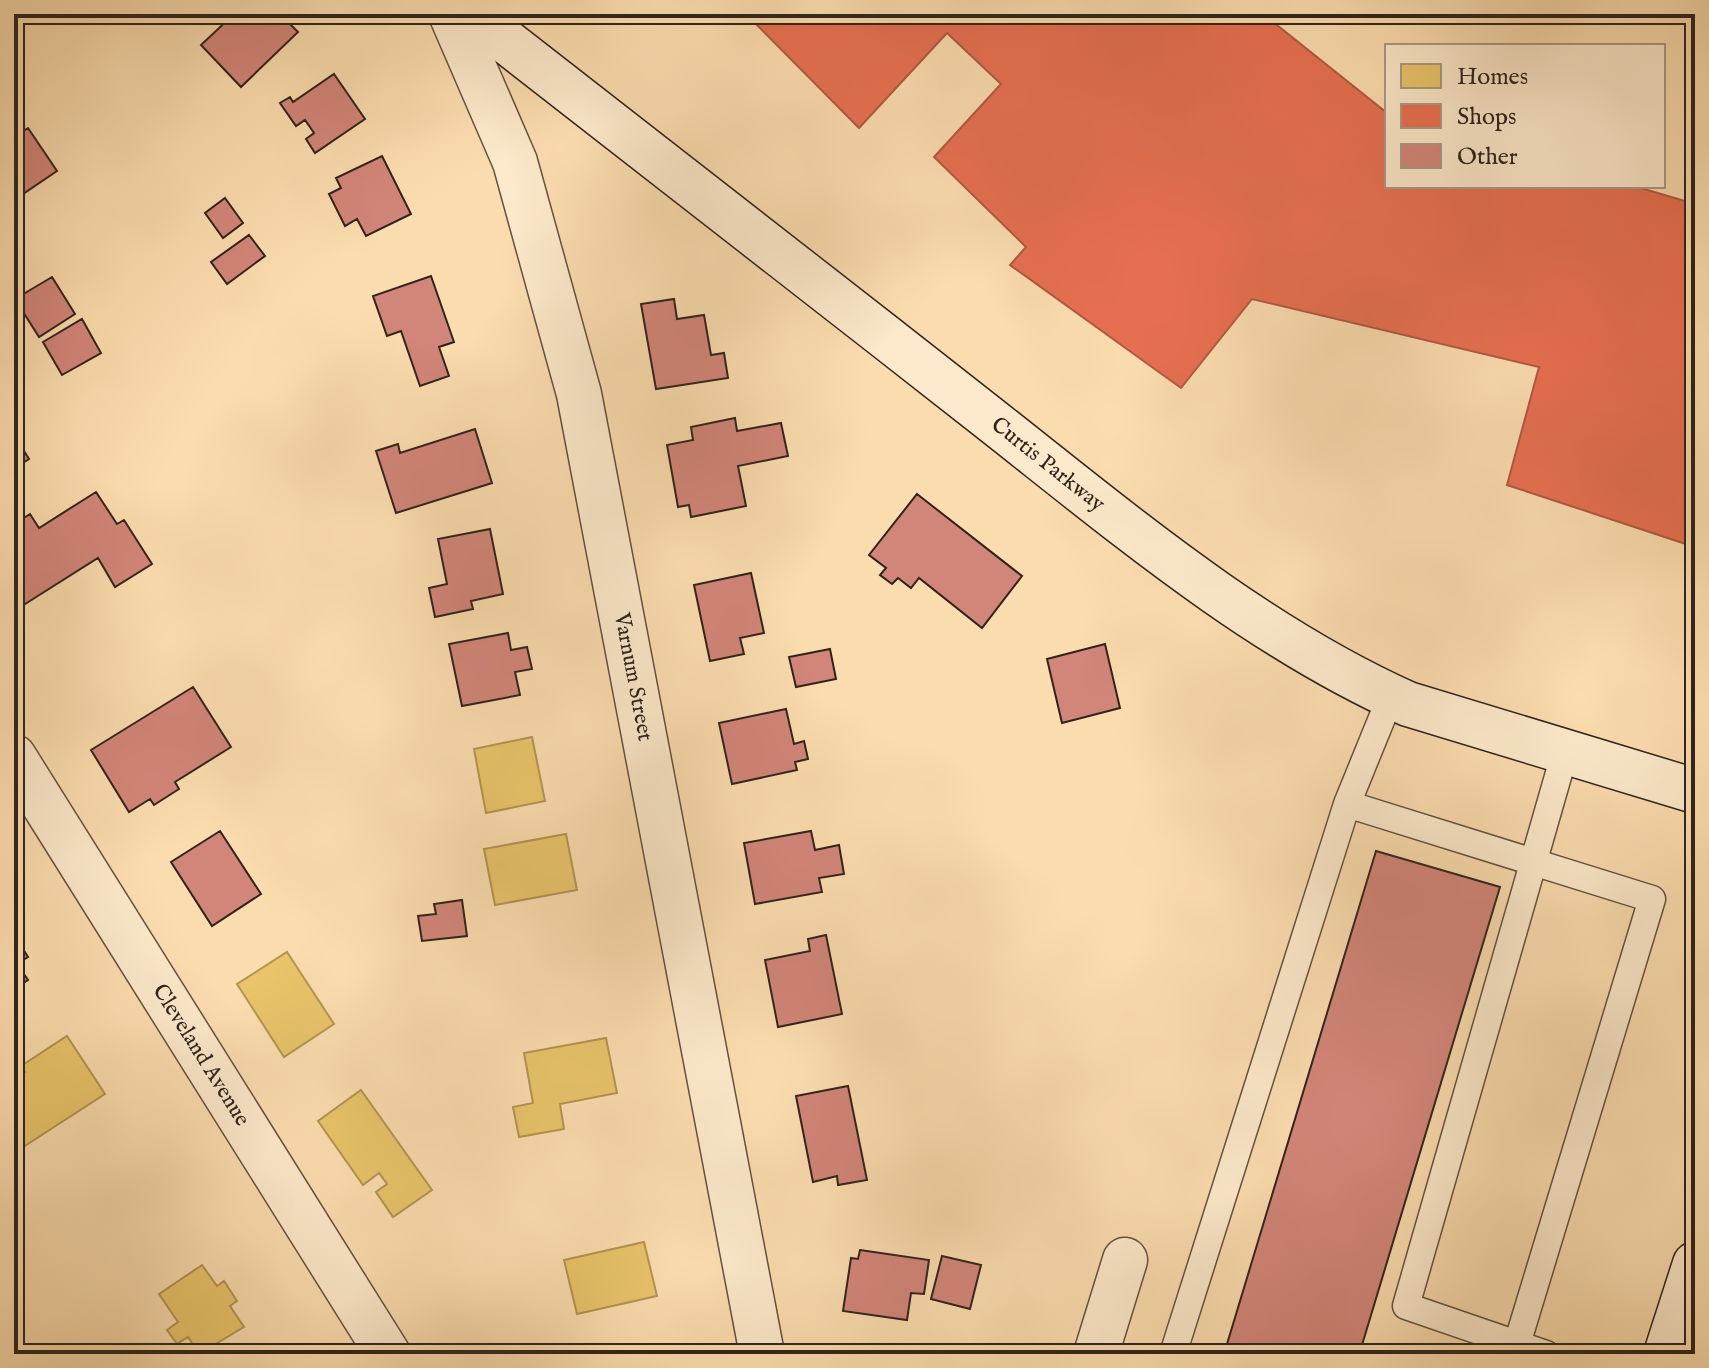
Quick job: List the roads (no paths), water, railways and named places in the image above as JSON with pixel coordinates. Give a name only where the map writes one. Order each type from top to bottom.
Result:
[{"type":"street","name":"Varnum Street","points":[[451,14],[515,162],[579,394],[762,1354]]},
{"type":"street","name":"Curtis Parkway","points":[[471,14],[1130,528],[1274,633],[1353,679],[1391,696],[1695,791]]},
{"type":"street","name":"Cleveland Avenue","points":[[14,757],[388,1354]]},
{"type":"street","points":[[1096,1354],[1125,1260]]},
{"type":"street","points":[[1666,1354],[1695,1264]]},
{"type":"lane","points":[[1173,1354],[1347,804],[1391,696]]},
{"type":"lane","points":[[1546,1354],[1515,1350],[1406,1306],[1565,752]]},
{"type":"lane","points":[[1347,804],[1652,899],[1515,1350]]}]
